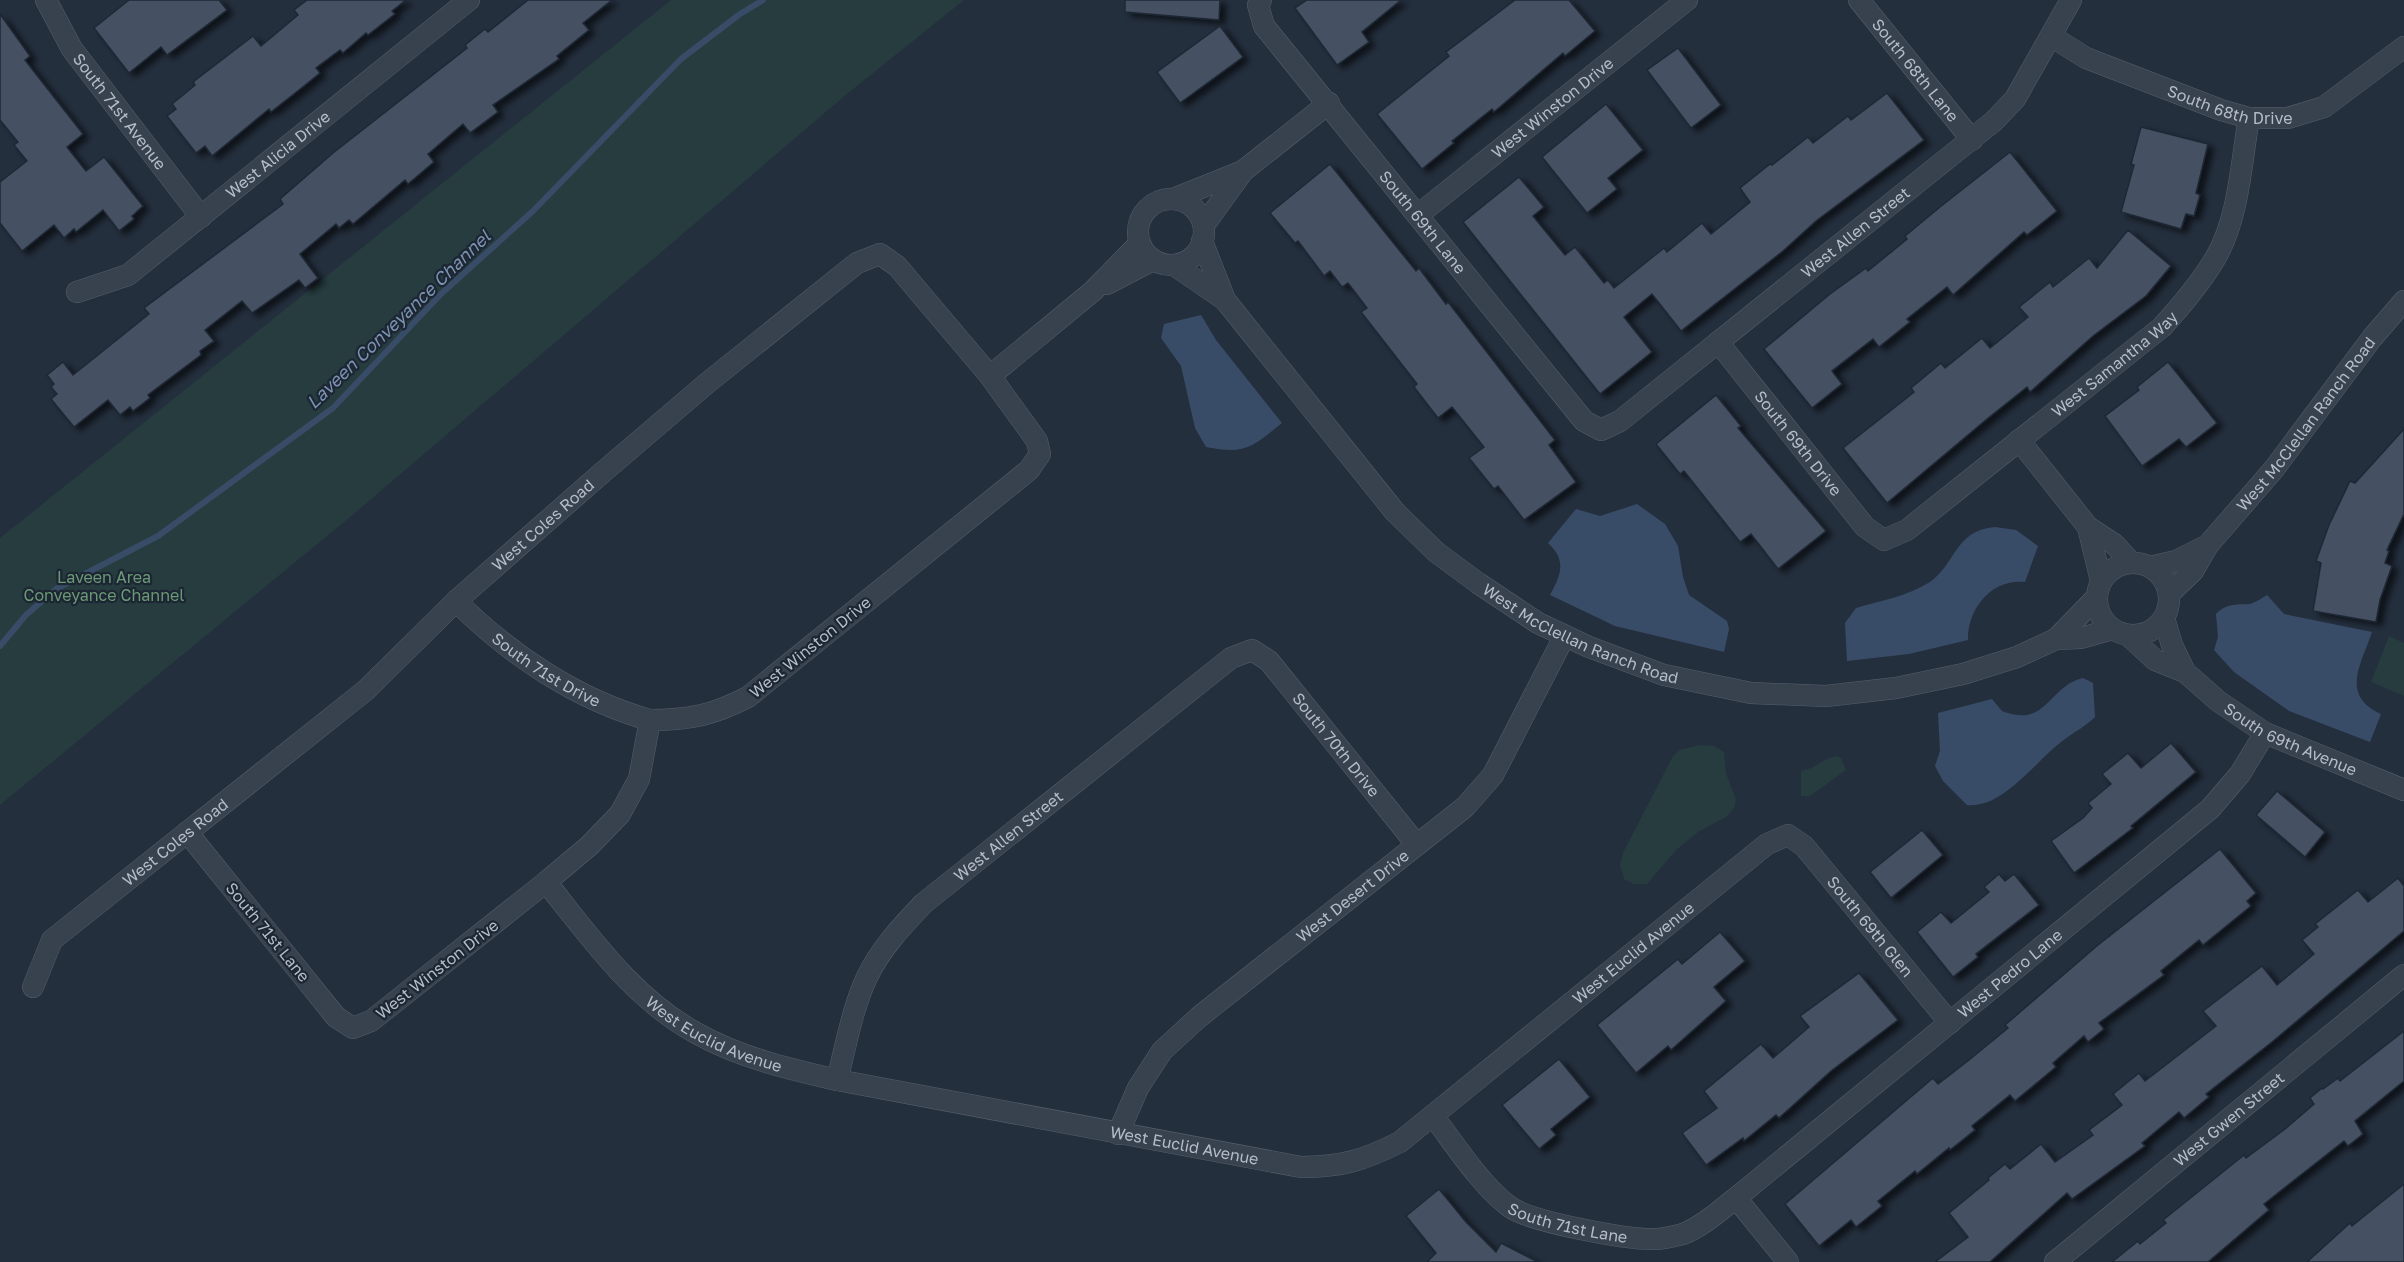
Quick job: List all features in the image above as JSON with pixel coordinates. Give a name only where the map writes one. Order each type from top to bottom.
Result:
[{"type":"street","name":"West Alicia Drive","points":[[77,292],[128,275],[469,0]]},
{"type":"street","name":"West Winston Drive","points":[[1418,215],[1687,0]]},
{"type":"street","name":"South 68th Lane","points":[[1858,0],[1971,140]]},
{"type":"street","name":"West Allen Street","points":[[1601,430],[1620,421],[1971,140],[2015,99],[2071,0]]},
{"type":"street","name":"South 71st Avenue","points":[[52,2],[72,49],[201,217]]},
{"type":"street","name":"South 69th Lane","points":[[1260,2],[1264,26],[1329,103],[1584,421],[1601,430]]},
{"type":"street","name":"South 68th Drive","points":[[2051,36],[2086,58],[2221,110],[2249,118],[2288,118],[2324,107],[2403,50]]},
{"type":"street","points":[[1225,300],[1174,265],[1153,260],[1140,243],[1139,222],[1144,212],[1152,204],[1173,199],[1243,171],[1329,103]]},
{"type":"street","name":"West Samantha Way","points":[[1884,540],[1906,530],[2162,327],[2190,296],[2217,256],[2232,216],[2249,118]]},
{"type":"street","points":[[1174,265],[1194,255],[1203,233],[1243,171]]},
{"type":"street","points":[[1173,199],[1193,207],[1225,300]]},
{"type":"street","points":[[990,376],[1093,291],[1140,243]]},
{"type":"street","name":"West Coles Road","points":[[33,987],[52,940],[366,690],[456,601],[706,384],[857,263],[880,254],[897,266],[990,376],[1037,441],[1040,454]]},
{"type":"street","points":[[1093,291],[1153,260]]},
{"type":"street","name":"West McClellan Ranch Road","points":[[1225,300],[1365,477],[1403,520],[1436,552],[1478,583],[1538,623],[1564,637],[1664,675],[1750,693],[1826,696],[1896,688],[1963,674],[2017,657],[2056,639]]},
{"type":"street","name":"West McClellan Ranch Road","points":[[2208,545],[2274,469],[2372,338],[2404,301]]},
{"type":"street","name":"South 69th Drive","points":[[1718,342],[1865,527],[1884,540]]},
{"type":"street","points":[[2019,440],[2088,527],[2163,578],[2169,594],[2164,618],[2172,645],[2185,672]]},
{"type":"street","name":"West Winston Drive","points":[[353,1028],[371,1021],[546,882],[589,846],[620,814],[639,779],[650,720],[685,720],[707,715],[748,697],[1029,470],[1040,454]]},
{"type":"street","points":[[2088,527],[2099,589],[2101,617],[2155,660],[2185,672]]},
{"type":"street","points":[[2056,639],[2099,589],[2109,572],[2176,561],[2208,545]]},
{"type":"street","points":[[2169,594],[2193,571],[2208,545]]},
{"type":"street","name":"South 71st Drive","points":[[456,601],[484,629],[517,655],[613,710],[650,720]]},
{"type":"street","points":[[2056,639],[2152,631],[2164,618]]},
{"type":"street","name":"West Desert Drive","points":[[1118,1134],[1138,1088],[1162,1051],[1199,1017],[1465,807],[1493,775],[1564,637]]},
{"type":"street","name":"West Allen Street","points":[[837,1080],[867,976],[895,934],[924,903],[1231,658],[1252,650]]},
{"type":"street","name":"South 70th Drive","points":[[1252,650],[1269,661],[1417,845]]},
{"type":"street","name":"South 69th Avenue","points":[[2185,672],[2218,701],[2265,733],[2404,790]]},
{"type":"street","name":"West Pedro Lane","points":[[1736,1198],[2210,809],[2240,774],[2265,733]]},
{"type":"street","name":"South 71st Lane","points":[[187,832],[336,1017],[353,1028]]},
{"type":"street","name":"West Euclid Avenue","points":[[546,882],[614,965],[634,986],[667,1014],[698,1035],[779,1066],[837,1080],[1118,1134],[1300,1167],[1334,1167],[1365,1160],[1401,1142],[1767,844],[1788,835]]},
{"type":"street","name":"South 69th Glen","points":[[1788,835],[1804,846],[1950,1023]]},
{"type":"street","name":"West Gwen Street","points":[[2055,1262],[2404,975]]},
{"type":"street","name":"South 71st Lane","points":[[1433,1116],[1495,1193],[1510,1208],[1534,1218],[1627,1236],[1657,1239],[1683,1234],[1705,1222],[1736,1198]]},
{"type":"street","points":[[1736,1198],[1788,1262]]},
{"type":"green space","name":"Laveen Area Conveyance Channel","points":[[671,0],[964,0],[847,94],[350,517],[0,805],[0,538]]},
{"type":"green space","points":[[2389,636],[2404,643],[2404,696],[2371,682]]},
{"type":"green space","points":[[1700,745],[1714,746],[1724,752],[1726,773],[1736,800],[1734,808],[1726,817],[1698,832],[1676,850],[1647,884],[1634,884],[1624,879],[1620,865],[1623,853],[1673,756],[1680,750]]},
{"type":"green space","points":[[1836,756],[1841,758],[1846,770],[1810,796],[1801,796],[1801,771]]},
{"type":"water","points":[[1201,315],[1216,340],[1282,423],[1248,447],[1231,450],[1206,447],[1195,428],[1181,366],[1161,338],[1164,324]]},
{"type":"water","points":[[1637,504],[1665,524],[1678,546],[1683,577],[1689,595],[1727,621],[1729,629],[1724,652],[1615,626],[1550,595],[1557,581],[1560,562],[1558,555],[1548,543],[1576,509],[1600,516]]},
{"type":"water","points":[[1995,527],[2016,530],[2038,546],[2025,582],[2013,582],[1992,590],[1977,607],[1969,628],[1968,640],[1909,654],[1847,661],[1845,623],[1856,608],[1903,595],[1930,582],[1939,575],[1957,549],[1972,534],[1982,529]]},
{"type":"water","points":[[2267,595],[2284,614],[2372,632],[2357,678],[2360,698],[2381,714],[2370,742],[2289,711],[2234,672],[2214,650],[2218,637],[2216,614],[2228,606],[2251,603]]},
{"type":"water","points":[[2083,678],[2093,683],[2095,717],[2061,742],[2005,792],[1993,800],[1967,805],[1943,781],[1935,766],[1940,751],[1938,713],[1992,699],[2002,711],[2029,715],[2038,711],[2071,682]]},
{"type":"building","points":[[129,0],[219,0],[227,10],[167,55],[161,47],[129,73],[94,28]]},
{"type":"building","points":[[307,0],[406,0],[392,11],[395,14],[368,35],[366,33],[343,53],[340,50],[316,68],[320,73],[271,112],[269,109],[212,156],[205,146],[196,153],[167,116],[176,109],[172,104],[195,85],[193,82],[253,36],[261,46],[298,15],[294,10]]},
{"type":"building","points":[[528,0],[612,0],[583,23],[589,30],[557,56],[559,59],[493,105],[498,112],[470,133],[463,124],[428,154],[434,162],[408,184],[405,180],[353,224],[349,220],[339,228],[336,224],[300,254],[318,278],[305,288],[299,280],[252,313],[242,301],[205,330],[214,341],[200,351],[201,355],[148,395],[150,398],[133,411],[130,407],[120,415],[108,400],[74,427],[51,399],[57,394],[51,387],[54,384],[47,375],[63,362],[73,375],[149,314],[144,308],[283,204],[280,199],[333,153],[467,48],[465,45],[485,29],[488,32]]},
{"type":"building","points":[[1125,0],[1220,0],[1219,20],[1125,12]]},
{"type":"building","points":[[1307,0],[1401,0],[1362,32],[1369,42],[1337,65],[1295,8]]},
{"type":"building","points":[[1515,0],[1569,0],[1595,31],[1565,56],[1563,53],[1494,112],[1492,109],[1422,169],[1377,114],[1449,56],[1446,52]]},
{"type":"building","points":[[0,14],[30,56],[25,60],[83,134],[67,147],[86,171],[104,157],[143,206],[132,216],[134,219],[119,231],[103,210],[76,232],[74,229],[64,238],[54,225],[22,251],[0,223],[0,182],[27,161],[14,145],[18,142],[0,120]]},
{"type":"building","points":[[1220,26],[1243,57],[1180,103],[1157,72]]},
{"type":"building","points":[[1678,48],[1721,105],[1691,128],[1647,70]]},
{"type":"building","points":[[1887,93],[1924,140],[1816,221],[1783,251],[1681,331],[1652,294],[1624,317],[1652,352],[1600,394],[1463,222],[1519,177],[1544,207],[1533,216],[1565,255],[1575,247],[1604,283],[1608,280],[1614,288],[1664,248],[1667,252],[1702,223],[1711,234],[1750,202],[1740,188],[1808,137],[1813,143],[1848,116],[1851,120]]},
{"type":"building","points":[[1606,104],[1643,150],[1608,178],[1617,189],[1587,213],[1542,157]]},
{"type":"building","points":[[2141,127],[2208,144],[2196,193],[2200,195],[2194,216],[2186,214],[2181,229],[2121,212],[2134,165],[2131,164]]},
{"type":"building","points":[[2010,152],[2057,211],[2027,235],[2024,232],[1953,295],[1947,287],[1907,319],[1910,322],[1879,347],[1873,339],[1832,371],[1842,384],[1812,408],[1764,349],[1830,294],[1866,268],[1868,271],[1907,239],[1905,236]]},
{"type":"building","points":[[1330,164],[1416,271],[1419,268],[1446,304],[1448,302],[1555,440],[1549,445],[1576,482],[1524,520],[1498,486],[1494,489],[1469,458],[1484,447],[1452,407],[1438,418],[1414,387],[1417,384],[1361,312],[1367,308],[1348,283],[1342,287],[1330,271],[1324,276],[1298,241],[1295,243],[1270,213]]},
{"type":"building","points":[[2128,230],[2171,266],[2146,296],[2093,336],[2030,392],[2027,387],[1887,503],[1843,448],[1914,392],[1911,388],[1941,363],[1945,368],[1982,338],[1990,348],[2028,317],[2019,307],[2050,282],[2053,287],[2089,258],[2097,268]]},
{"type":"building","points":[[2168,362],[2217,423],[2186,447],[2179,439],[2142,466],[2105,416],[2139,390],[2137,387]]},
{"type":"building","points":[[1716,395],[1741,426],[1738,428],[1826,531],[1778,569],[1751,534],[1740,542],[1684,471],[1680,474],[1656,444]]},
{"type":"building","points":[[2404,429],[2404,514],[2387,550],[2389,551],[2385,563],[2392,566],[2380,600],[2376,622],[2313,611],[2321,563],[2316,561],[2329,525],[2350,481],[2355,483]]},
{"type":"building","points":[[2171,743],[2196,772],[2131,826],[2133,828],[2074,873],[2051,841],[2083,818],[2092,808],[2088,803],[2111,784],[2102,774],[2128,753],[2141,768]]},
{"type":"building","points":[[2277,791],[2325,832],[2305,857],[2256,815]]},
{"type":"building","points":[[1922,830],[1943,855],[1891,898],[1870,872]]},
{"type":"building","points":[[2220,849],[2256,893],[2247,901],[2251,906],[2203,945],[2199,940],[2161,971],[2164,975],[2099,1023],[2104,1029],[2088,1042],[2084,1036],[2053,1063],[2056,1067],[2015,1101],[2010,1095],[1972,1126],[1975,1130],[1917,1174],[1915,1171],[1878,1201],[1882,1206],[1856,1227],[1851,1220],[1819,1246],[1785,1204],[1933,1078],[1938,1084],[1969,1060],[2008,1028],[2005,1025],[2098,945]]},
{"type":"building","points":[[1999,874],[2005,881],[2014,874],[2039,905],[1976,954],[1978,957],[1953,977],[1917,932],[1941,912],[1951,923],[1989,892],[1984,887]]},
{"type":"building","points":[[2398,878],[2404,886],[2404,931],[2272,1042],[2206,1094],[2209,1097],[2184,1118],[2179,1112],[2142,1143],[2145,1146],[2072,1199],[2067,1193],[1990,1262],[1935,1262],[1968,1237],[1949,1213],[1989,1180],[1988,1178],[2005,1164],[2010,1169],[2041,1144],[2055,1162],[2093,1135],[2089,1130],[2122,1105],[2113,1094],[2139,1073],[2145,1081],[2216,1026],[2203,1011],[2262,966],[2277,985],[2314,954],[2302,940],[2318,927],[2315,924],[2358,890],[2368,902]]},
{"type":"building","points":[[1720,932],[1745,961],[1714,987],[1726,1001],[1671,1050],[1668,1046],[1636,1073],[1597,1025],[1678,959],[1682,964]]},
{"type":"building","points":[[1859,973],[1898,1020],[1831,1071],[1779,1118],[1776,1115],[1744,1141],[1743,1138],[1706,1165],[1682,1133],[1717,1108],[1704,1091],[1761,1044],[1773,1058],[1809,1027],[1800,1016]]},
{"type":"building","points":[[2404,1031],[2404,1081],[2355,1121],[2363,1134],[2348,1146],[2344,1141],[2264,1204],[2269,1210],[2208,1262],[2112,1262],[2138,1241],[2140,1244],[2166,1223],[2163,1220],[2244,1155],[2246,1158],[2285,1129],[2314,1104],[2310,1098],[2322,1088],[2338,1078],[2340,1081]]},
{"type":"building","points":[[1559,1059],[1590,1097],[1551,1129],[1556,1135],[1539,1149],[1502,1105]]},
{"type":"building","points":[[2404,1184],[2404,1262],[2307,1262],[2350,1223],[2352,1226]]},
{"type":"building","points":[[1439,1189],[1466,1222],[1496,1252],[1501,1243],[1538,1262],[1427,1262],[1436,1253],[1406,1216]]},
{"type":"waterway","name":"Laveen Conveyance Channel","points":[[0,646],[26,615],[56,589],[158,536],[333,408],[441,294],[533,211],[681,59],[740,14],[763,0]]}]
